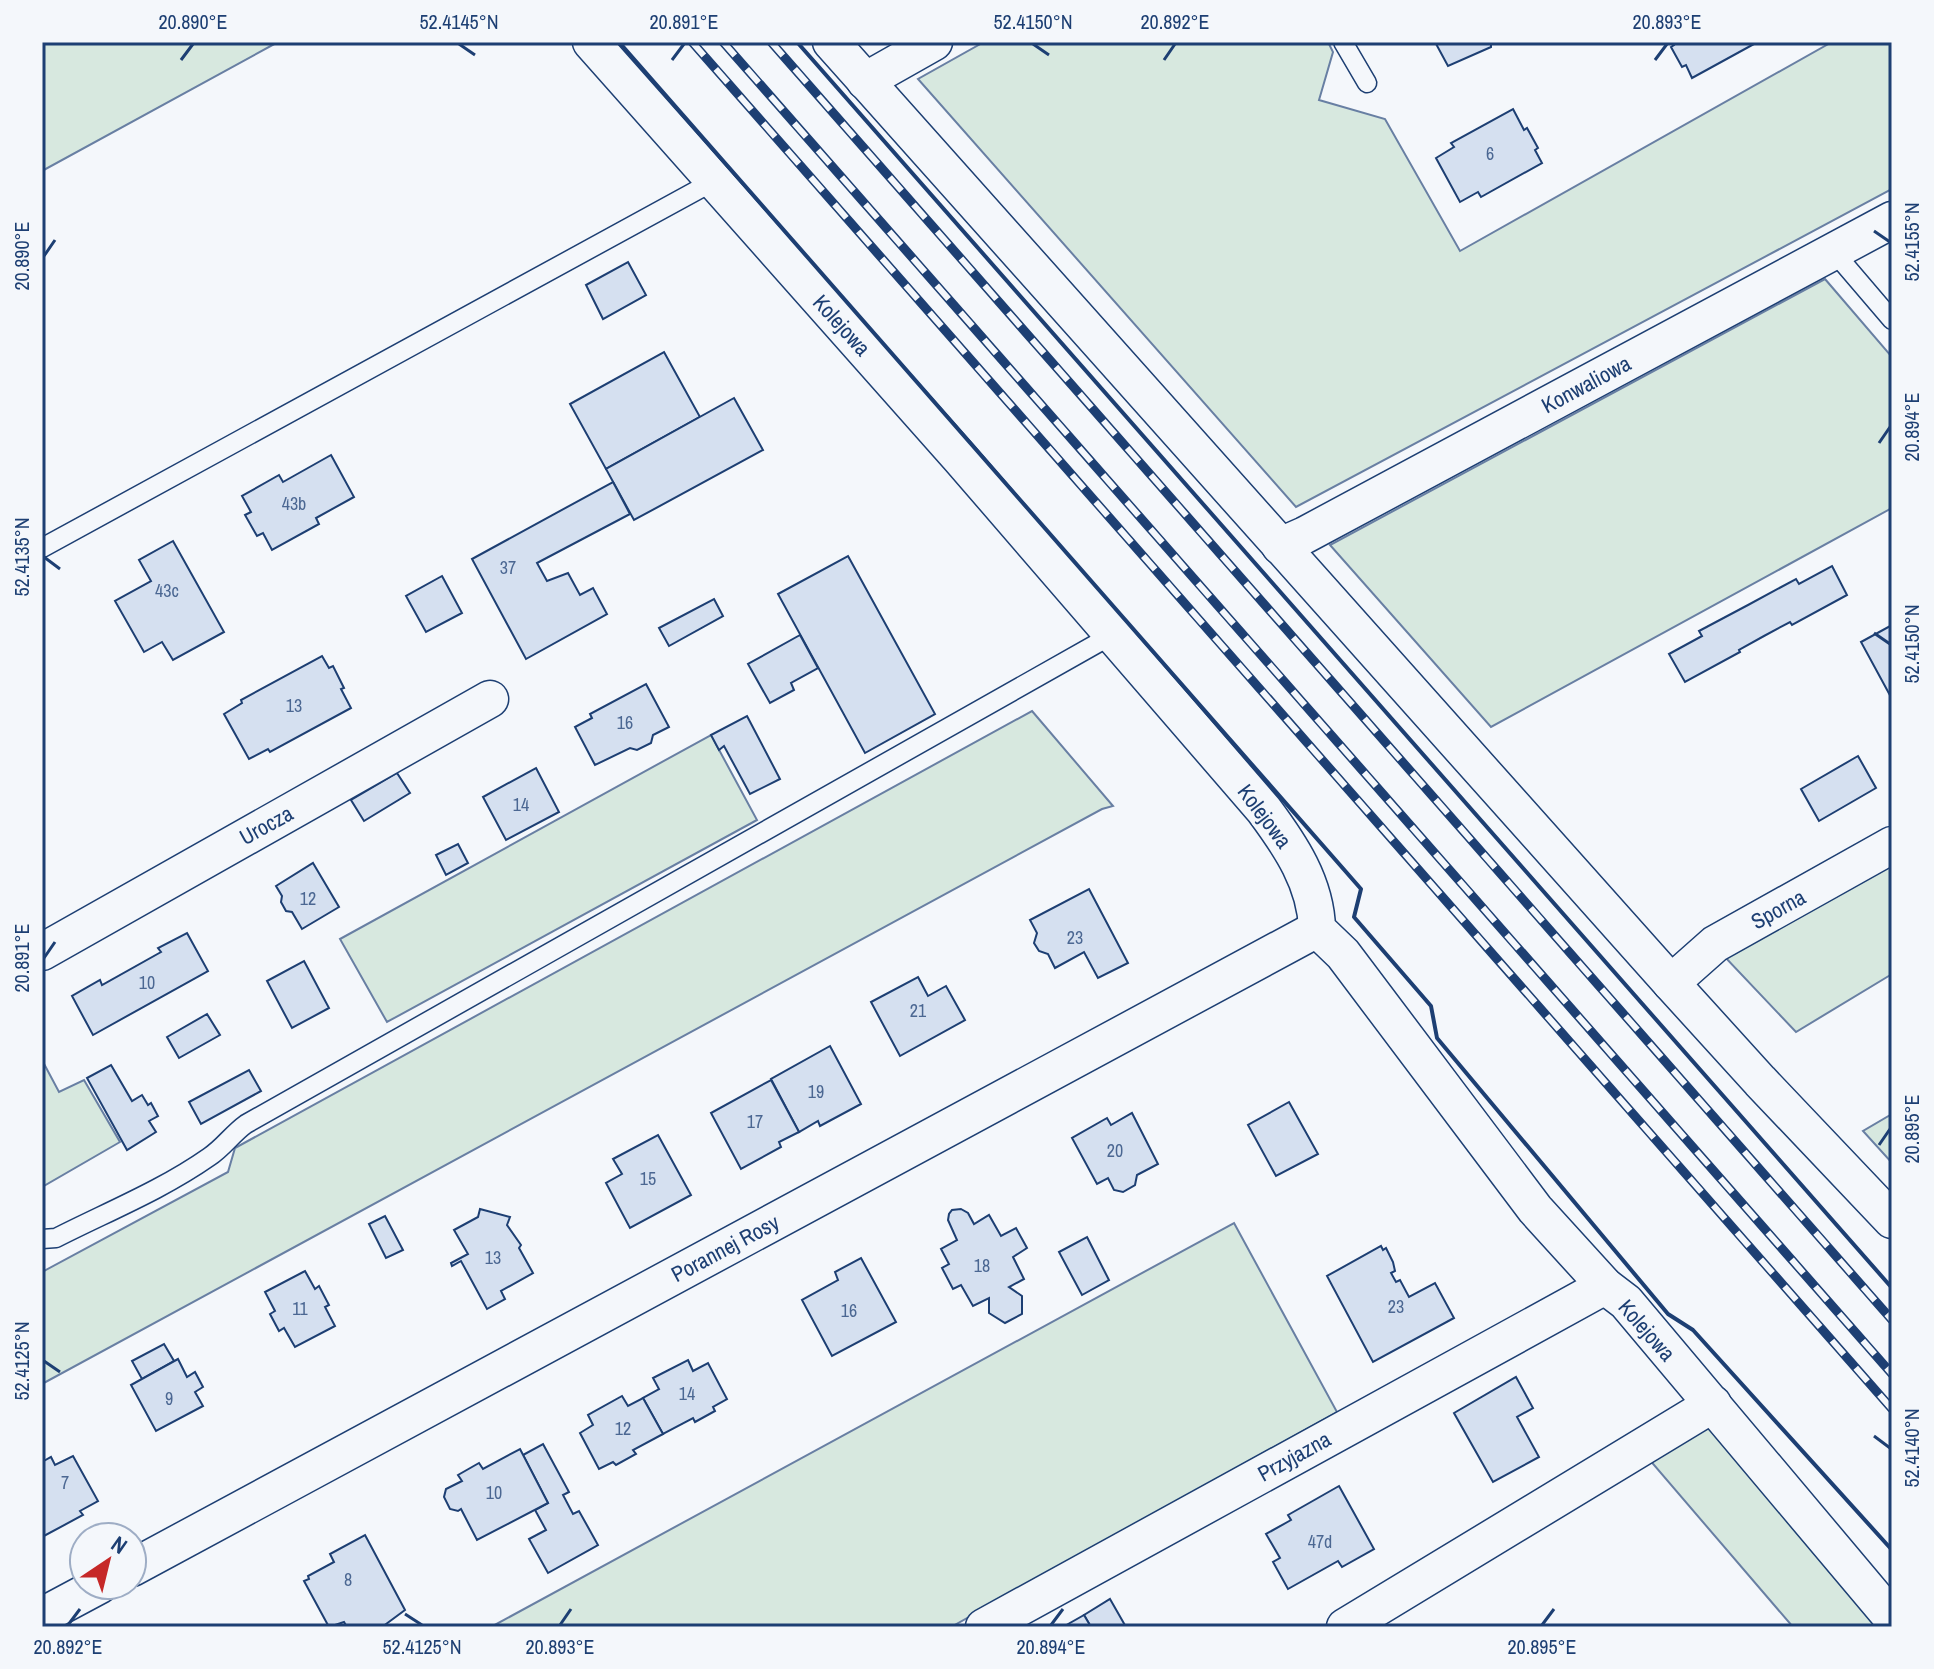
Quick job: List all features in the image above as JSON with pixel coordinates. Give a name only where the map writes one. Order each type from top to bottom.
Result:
[{"type":"street","name":"Kolejowa","points":[[591,42],[960,458],[1264,810],[1289,844],[1317,910],[1317,929],[1343,954],[1535,1209],[1605,1286],[1626,1302],[1892,1618]]},
{"type":"street","points":[[831,42],[1671,983],[1892,1220]]},
{"type":"street","points":[[865,81],[934,42]]},
{"type":"street","name":"Konwaliowa","points":[[1280,546],[1892,220]]},
{"type":"street","name":"Urocza","points":[[42,952],[490,699]]},
{"type":"street","name":"Sporna","points":[[1671,983],[1715,944],[1892,845]]},
{"type":"street","name":"Porannej Rosy","points":[[148,1559],[1317,929]]},
{"type":"street","name":"Przyjazna","points":[[984,1627],[1605,1286]]},
{"type":"street","points":[[1345,1627],[1713,1404]]},
{"type":"street","points":[[42,1616],[70,1601]]},
{"type":"lane","points":[[1343,42],[1367,83]]},
{"type":"lane","points":[[42,548],[714,181]]},
{"type":"lane","points":[[1833,251],[1892,320]]},
{"type":"lane","points":[[42,1239],[56,1238],[190,1170],[213,1155],[231,1134],[246,1124],[1112,635]]},
{"type":"shaded area","points":[[42,42],[278,42],[42,171]]},
{"type":"shaded area","points":[[984,42],[1328,42],[1333,52],[1319,100],[1385,119],[1460,251],[1832,42],[1892,42],[1892,189],[1296,507],[918,79]]},
{"type":"shaded area","points":[[1825,279],[1892,357],[1892,508],[1491,727],[1330,545]]},
{"type":"shaded area","points":[[1032,711],[1113,806],[1102,809],[42,1384],[42,1272],[228,1172],[235,1148]]},
{"type":"shaded area","points":[[711,735],[757,820],[387,1022],[340,939]]},
{"type":"shaded area","points":[[1892,859],[1892,974],[1796,1032],[1723,955]]},
{"type":"shaded area","points":[[42,1060],[59,1092],[84,1080],[120,1142],[42,1187]]},
{"type":"shaded area","points":[[1892,1114],[1892,1163],[1863,1131]]},
{"type":"shaded area","points":[[1234,1223],[1337,1412],[951,1627],[491,1627]]},
{"type":"shaded area","points":[[1707,1420],[1879,1627],[1793,1627],[1648,1458]]},
{"type":"building","points":[[1435,42],[1491,42],[1491,47],[1448,66]]},
{"type":"building","points":[[1673,42],[1754,44],[1692,78],[1671,47]]},
{"type":"building","points":[[1513,109],[1538,148],[1535,150],[1542,163],[1481,197],[1478,192],[1460,202],[1436,158],[1454,147],[1451,143]]},
{"type":"building","points":[[628,262],[646,295],[603,319],[586,285]]},
{"type":"building","points":[[664,352],[700,417],[606,469],[570,404]]},
{"type":"building","points":[[734,398],[763,450],[634,520],[606,469]]},
{"type":"building","points":[[331,455],[354,497],[316,518],[319,524],[272,550],[263,533],[257,536],[245,515],[251,512],[242,496],[279,475],[283,482]]},
{"type":"building","points":[[613,482],[630,514],[537,563],[547,581],[568,573],[580,595],[593,588],[607,614],[526,659],[472,559]]},
{"type":"building","points":[[173,541],[224,632],[173,660],[162,642],[144,652],[115,601],[151,581],[139,560]]},
{"type":"building","points":[[848,556],[935,714],[865,753],[778,594]]},
{"type":"building","points":[[1832,566],[1847,595],[1792,625],[1790,622],[1685,682],[1669,654],[1702,636],[1699,631],[1796,579],[1799,584]]},
{"type":"building","points":[[442,576],[462,613],[426,632],[406,596]]},
{"type":"building","points":[[714,599],[723,616],[669,646],[659,628]]},
{"type":"building","points":[[1892,625],[1892,699],[1861,642]]},
{"type":"building","points":[[800,635],[818,668],[791,683],[794,690],[770,703],[748,664]]},
{"type":"building","points":[[322,656],[329,668],[333,666],[351,708],[270,752],[268,749],[249,759],[224,714],[242,703],[241,700]]},
{"type":"building","points":[[646,684],[669,727],[653,735],[651,743],[637,750],[630,748],[595,765],[575,727],[592,718],[590,714]]},
{"type":"building","points":[[747,716],[780,779],[750,794],[724,746],[719,750],[711,735]]},
{"type":"building","points":[[1858,756],[1876,788],[1819,821],[1801,789]]},
{"type":"building","points":[[536,768],[559,812],[506,840],[483,797]]},
{"type":"building","points":[[397,773],[410,793],[364,821],[351,800]]},
{"type":"building","points":[[458,844],[468,863],[446,875],[436,855]]},
{"type":"building","points":[[313,863],[339,907],[302,929],[292,912],[286,911],[276,886]]},
{"type":"building","points":[[1089,889],[1128,963],[1098,978],[1084,952],[1055,968],[1048,954],[1039,951],[1034,943],[1037,933],[1030,920]]},
{"type":"building","points":[[187,933],[208,971],[93,1035],[72,996],[100,980],[102,985],[161,952],[158,948]]},
{"type":"building","points":[[304,961],[329,1008],[292,1028],[267,981]]},
{"type":"building","points":[[918,977],[928,996],[946,986],[965,1020],[900,1056],[871,1002]]},
{"type":"building","points":[[207,1014],[220,1035],[179,1058],[167,1037]]},
{"type":"building","points":[[830,1046],[861,1104],[820,1126],[818,1121],[799,1132],[771,1079]]},
{"type":"building","points":[[111,1065],[132,1101],[142,1095],[158,1116],[149,1121],[156,1132],[127,1150],[87,1078]]},
{"type":"building","points":[[249,1070],[261,1091],[201,1124],[189,1102]]},
{"type":"building","points":[[771,1080],[799,1132],[779,1142],[781,1147],[741,1169],[711,1113]]},
{"type":"building","points":[[1289,1102],[1318,1154],[1276,1176],[1248,1125]]},
{"type":"building","points":[[1132,1113],[1158,1164],[1137,1175],[1135,1185],[1123,1192],[1114,1190],[1108,1178],[1097,1184],[1072,1138],[1107,1118],[1111,1125]]},
{"type":"building","points":[[658,1135],[691,1195],[630,1228],[606,1183],[622,1174],[613,1159]]},
{"type":"building","points":[[480,1209],[510,1217],[507,1225],[521,1245],[519,1248],[533,1273],[501,1291],[505,1299],[487,1309],[461,1261],[452,1266],[451,1263],[468,1254],[454,1230],[478,1217]]},
{"type":"building","points":[[961,1209],[968,1213],[974,1224],[989,1215],[1001,1236],[1016,1228],[1027,1248],[1013,1257],[1024,1279],[1009,1287],[1022,1296],[1022,1314],[1005,1323],[989,1313],[989,1298],[973,1306],[961,1285],[953,1289],[942,1268],[949,1264],[941,1249],[957,1240],[948,1220],[949,1214],[952,1210]]},
{"type":"building","points":[[385,1216],[403,1250],[386,1258],[369,1224]]},
{"type":"building","points":[[1087,1237],[1109,1280],[1082,1295],[1059,1252]]},
{"type":"building","points":[[1381,1246],[1383,1250],[1386,1248],[1393,1262],[1395,1271],[1391,1273],[1396,1282],[1400,1280],[1409,1297],[1435,1283],[1454,1318],[1373,1362],[1327,1276]]},
{"type":"building","points":[[861,1258],[896,1322],[832,1356],[802,1300],[838,1280],[835,1272]]},
{"type":"building","points":[[305,1271],[315,1289],[319,1286],[335,1326],[295,1347],[284,1328],[279,1331],[270,1314],[275,1311],[265,1292]]},
{"type":"building","points":[[164,1344],[174,1361],[142,1379],[132,1361]]},
{"type":"building","points":[[178,1359],[187,1377],[195,1372],[203,1387],[195,1392],[203,1406],[156,1431],[131,1385]]},
{"type":"building","points":[[688,1360],[693,1371],[708,1363],[727,1399],[713,1407],[715,1411],[695,1422],[693,1418],[663,1434],[643,1398],[659,1389],[653,1378]]},
{"type":"building","points":[[1516,1377],[1533,1408],[1517,1417],[1539,1457],[1493,1482],[1454,1413]]},
{"type":"building","points":[[622,1396],[628,1406],[643,1398],[663,1434],[633,1450],[636,1454],[616,1465],[613,1462],[599,1469],[580,1433],[593,1425],[588,1415]]},
{"type":"building","points":[[543,1444],[569,1492],[563,1495],[573,1514],[579,1511],[598,1545],[548,1573],[529,1539],[546,1530],[535,1510],[548,1503],[523,1455]]},
{"type":"building","points":[[520,1449],[548,1503],[477,1540],[461,1509],[450,1509],[444,1497],[446,1489],[462,1481],[458,1475],[479,1463],[483,1469]]},
{"type":"building","points":[[73,1456],[98,1501],[80,1511],[83,1515],[42,1537],[42,1462],[51,1457],[55,1465]]},
{"type":"building","points":[[1339,1486],[1374,1549],[1342,1567],[1338,1561],[1288,1589],[1273,1562],[1280,1558],[1266,1534],[1291,1520],[1288,1515]]},
{"type":"building","points":[[365,1535],[405,1610],[382,1627],[347,1627],[344,1622],[329,1627],[304,1581],[334,1562],[330,1554]]},
{"type":"building","points":[[1110,1599],[1126,1627],[1091,1627],[1084,1615]]},
{"type":"building","points":[[1084,1615],[1091,1627],[1063,1627]]},
{"type":"railway","points":[[692,42],[1892,1409]]},
{"type":"railway","points":[[723,42],[1892,1374]]},
{"type":"railway","points":[[771,42],[1892,1320]]},
{"type":"wall","points":[[619,42],[1361,889],[1354,917],[1431,1006],[1437,1038],[1668,1314],[1693,1330],[1892,1550]]},
{"type":"wall","points":[[797,42],[1892,1288]]}]
